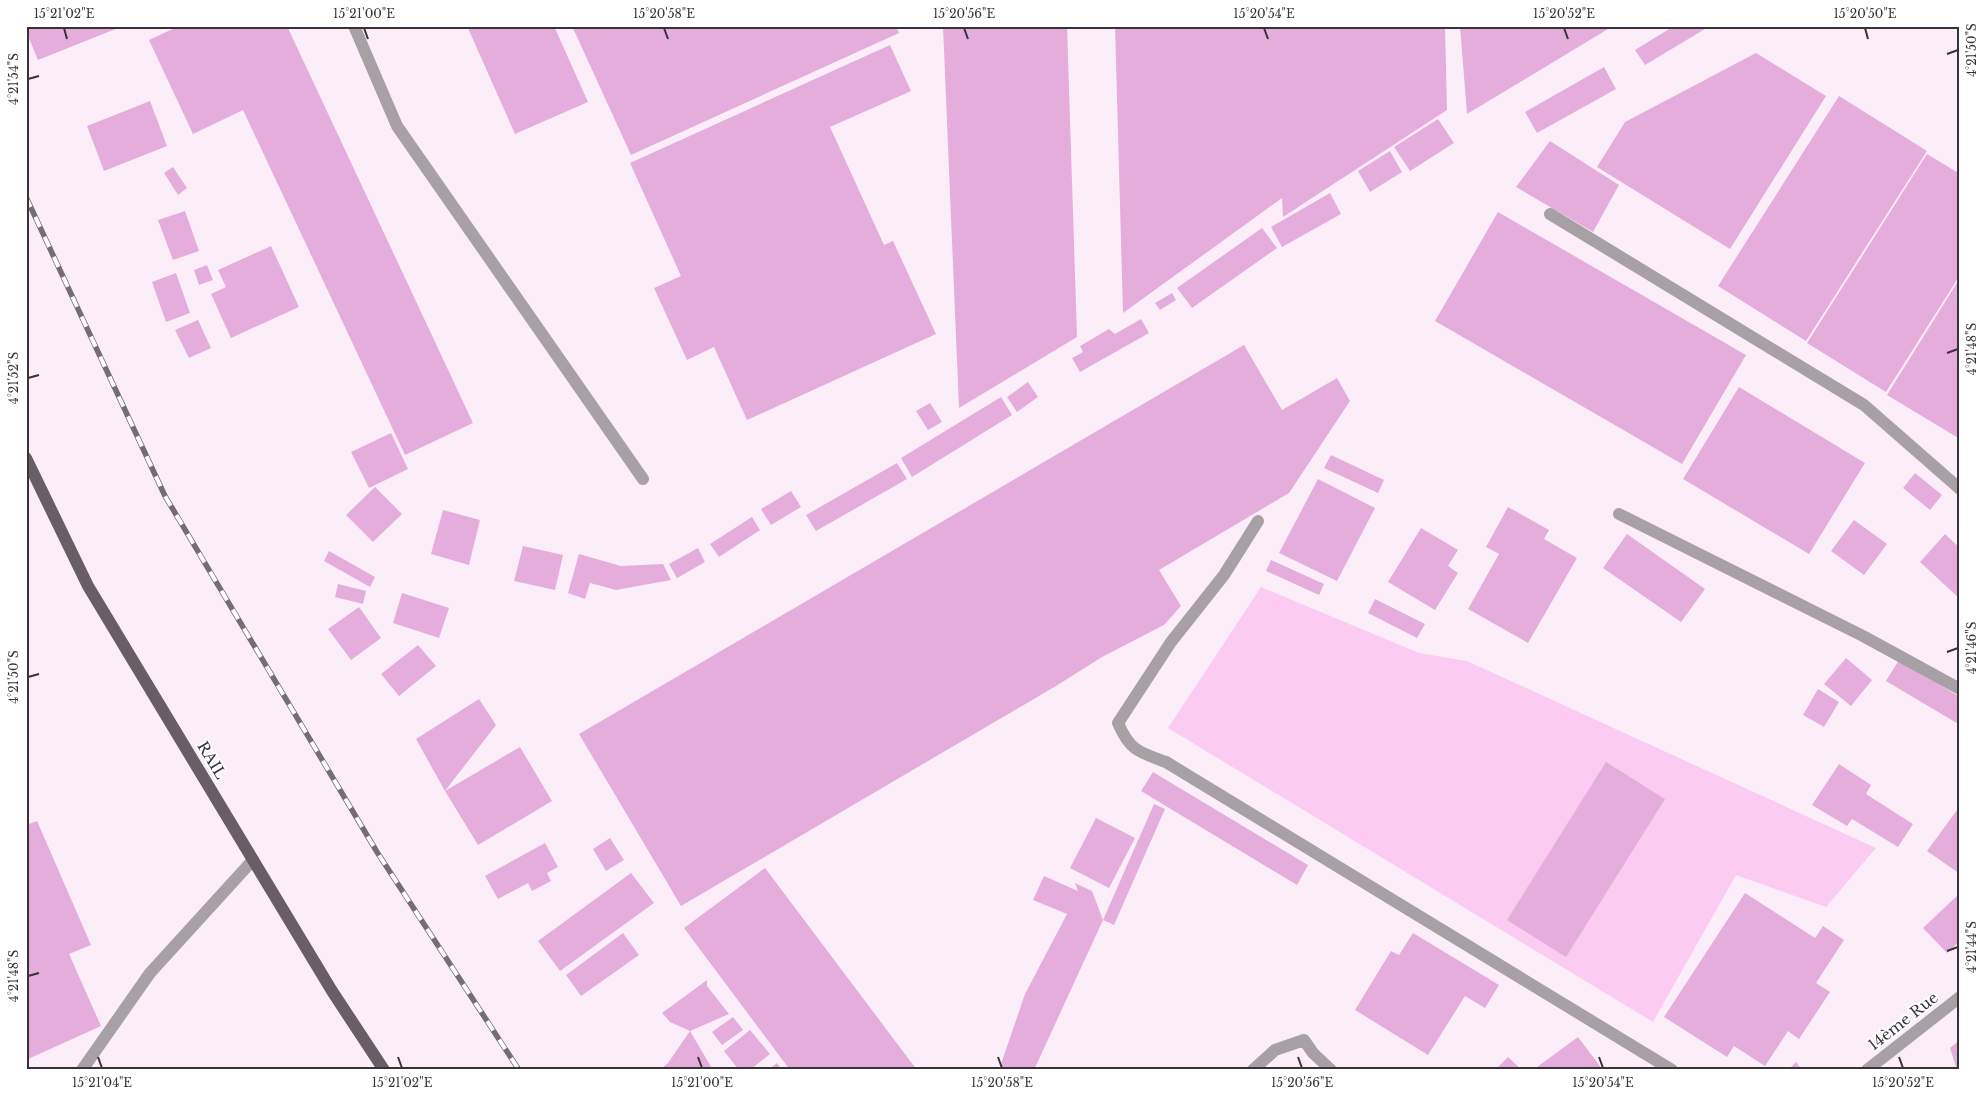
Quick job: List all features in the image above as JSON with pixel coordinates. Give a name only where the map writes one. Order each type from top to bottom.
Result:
[{"type":"main road","name":"RAIL","points":[[26,458],[88,586],[332,991],[384,1070]]},
{"type":"street","points":[[354,26],[397,126],[643,479]]},
{"type":"street","points":[[1550,214],[1864,405],[1960,489]]},
{"type":"street","points":[[1619,514],[1862,636],[1960,689]]},
{"type":"street","points":[[1258,521],[1224,575],[1171,642],[1118,723],[1125,738],[1137,751],[1166,762],[1672,1070]]},
{"type":"street","points":[[82,1070],[150,973],[253,860]]},
{"type":"street","name":"14ème Rue","points":[[1867,1070],[1960,997]]},
{"type":"street","points":[[1253,1070],[1275,1050],[1304,1040],[1331,1070]]},
{"type":"shaded area","points":[[1261,587],[1419,653],[1467,661],[1876,848],[1826,907],[1736,875],[1653,1022],[1168,728]]},
{"type":"building","points":[[26,26],[123,26],[38,60],[26,31]]},
{"type":"building","points":[[179,26],[287,26],[473,423],[405,455],[243,110],[193,134],[149,40]]},
{"type":"building","points":[[467,26],[554,26],[588,102],[515,134]]},
{"type":"building","points":[[572,26],[896,26],[899,33],[631,155]]},
{"type":"building","points":[[943,26],[1067,26],[1077,337],[959,408]]},
{"type":"building","points":[[1115,26],[1445,26],[1447,110],[1283,217],[1282,198],[1123,313]]},
{"type":"building","points":[[1460,26],[1613,26],[1467,114]]},
{"type":"building","points":[[1674,26],[1710,26],[1645,65],[1635,50]]},
{"type":"building","points":[[890,45],[911,91],[830,127],[884,245],[893,241],[936,334],[747,420],[714,347],[687,360],[654,288],[681,276],[630,163]]},
{"type":"building","points":[[1756,53],[1826,96],[1730,249],[1597,167],[1625,122]]},
{"type":"building","points":[[1604,67],[1616,89],[1537,133],[1525,112]]},
{"type":"building","points":[[1839,96],[1927,151],[1806,341],[1718,286]]},
{"type":"building","points":[[150,101],[167,146],[104,171],[87,126]]},
{"type":"building","points":[[1438,119],[1454,143],[1410,171],[1394,147]]},
{"type":"building","points":[[1550,141],[1619,185],[1593,232],[1516,187]]},
{"type":"building","points":[[1390,151],[1402,172],[1370,192],[1358,171]]},
{"type":"building","points":[[1927,154],[1960,174],[1960,275],[1886,392],[1807,343]]},
{"type":"building","points":[[173,167],[187,188],[178,195],[164,173]]},
{"type":"building","points":[[1330,193],[1341,214],[1282,247],[1271,227]]},
{"type":"building","points":[[185,211],[199,251],[173,260],[158,220]]},
{"type":"building","points":[[1498,212],[1746,355],[1682,464],[1435,321]]},
{"type":"building","points":[[1262,228],[1277,248],[1192,308],[1177,288]]},
{"type":"building","points":[[271,246],[299,307],[231,338],[211,294],[226,287],[218,270]]},
{"type":"building","points":[[207,265],[213,280],[199,285],[194,270]]},
{"type":"building","points":[[176,273],[190,313],[166,322],[152,282]]},
{"type":"building","points":[[1960,278],[1960,439],[1887,395]]},
{"type":"building","points":[[1172,293],[1176,300],[1160,310],[1155,303]]},
{"type":"building","points":[[1141,319],[1149,333],[1080,372],[1072,358],[1083,352],[1080,346],[1109,329],[1115,334]]},
{"type":"building","points":[[198,320],[211,348],[189,358],[175,330]]},
{"type":"building","points":[[1244,345],[1282,410],[1337,378],[1350,401],[1289,493],[1159,570],[1181,606],[1164,625],[1102,657],[1056,686],[681,906],[579,734]]},
{"type":"building","points":[[1028,382],[1038,397],[1017,412],[1007,397]]},
{"type":"building","points":[[1739,387],[1865,463],[1809,554],[1683,479]]},
{"type":"building","points":[[1001,397],[1012,415],[912,477],[901,458]]},
{"type":"building","points":[[930,403],[942,422],[928,430],[916,411]]},
{"type":"building","points":[[391,433],[408,469],[369,488],[351,452]]},
{"type":"building","points":[[1331,455],[1384,480],[1378,493],[1324,468]]},
{"type":"building","points":[[897,463],[907,479],[816,531],[806,515]]},
{"type":"building","points":[[1915,473],[1942,495],[1930,510],[1903,488]]},
{"type":"building","points":[[1318,479],[1375,508],[1337,581],[1279,553]]},
{"type":"building","points":[[375,487],[402,514],[373,542],[346,515]]},
{"type":"building","points":[[791,491],[801,507],[771,525],[761,509]]},
{"type":"building","points":[[1508,507],[1549,530],[1544,539],[1577,558],[1528,643],[1468,609],[1499,554],[1486,547]]},
{"type":"building","points":[[443,510],[480,520],[469,565],[431,554]]},
{"type":"building","points":[[752,517],[760,530],[719,557],[710,544]]},
{"type":"building","points":[[1854,520],[1887,544],[1864,575],[1831,551]]},
{"type":"building","points":[[1421,528],[1458,550],[1448,566],[1458,573],[1435,610],[1388,582]]},
{"type":"building","points":[[1627,534],[1705,589],[1681,622],[1603,568]]},
{"type":"building","points":[[1945,534],[1960,548],[1960,599],[1920,562]]},
{"type":"building","points":[[523,546],[563,555],[555,590],[514,581]]},
{"type":"building","points":[[698,548],[705,562],[677,578],[669,564]]},
{"type":"building","points":[[329,551],[375,577],[370,587],[324,561]]},
{"type":"building","points":[[579,554],[621,566],[663,564],[671,580],[616,590],[590,583],[585,599],[568,593]]},
{"type":"building","points":[[1271,560],[1324,584],[1319,595],[1266,571]]},
{"type":"building","points":[[338,584],[366,591],[363,604],[335,597]]},
{"type":"building","points":[[402,593],[449,608],[439,638],[393,623]]},
{"type":"building","points":[[1375,599],[1425,624],[1417,638],[1368,613]]},
{"type":"building","points":[[359,607],[381,638],[351,660],[328,629]]},
{"type":"building","points":[[418,645],[436,666],[399,696],[381,674]]},
{"type":"building","points":[[1846,658],[1872,680],[1851,706],[1824,684]]},
{"type":"building","points":[[1899,660],[1960,697],[1960,725],[1886,681]]},
{"type":"building","points":[[1818,689],[1839,702],[1824,727],[1803,715]]},
{"type":"building","points":[[479,699],[496,725],[445,791],[416,739]]},
{"type":"building","points":[[520,747],[552,801],[478,845],[445,791]]},
{"type":"building","points":[[1606,762],[1665,799],[1566,957],[1507,920]]},
{"type":"building","points":[[1839,764],[1871,785],[1866,794],[1913,824],[1898,847],[1852,819],[1847,826],[1812,805]]},
{"type":"building","points":[[1153,772],[1308,865],[1297,885],[1141,791]]},
{"type":"building","points":[[1154,804],[1165,809],[1114,925],[1103,920]]},
{"type":"building","points":[[1960,806],[1960,874],[1927,851]]},
{"type":"building","points":[[1096,818],[1135,838],[1109,888],[1070,868]]},
{"type":"building","points":[[37,821],[91,945],[69,954],[101,1026],[26,1060],[26,825]]},
{"type":"building","points":[[610,838],[624,860],[606,871],[593,849]]},
{"type":"building","points":[[545,843],[558,867],[547,873],[551,881],[532,891],[528,883],[498,899],[485,876]]},
{"type":"building","points":[[765,868],[917,1070],[790,1070],[684,928]]},
{"type":"building","points":[[631,873],[654,903],[560,971],[538,941]]},
{"type":"building","points":[[1044,876],[1078,891],[1075,883],[1092,891],[1103,920],[1034,1070],[999,1070],[1025,994],[1067,914],[1033,900]]},
{"type":"building","points":[[1745,893],[1815,938],[1823,926],[1844,940],[1816,983],[1830,992],[1799,1039],[1788,1031],[1765,1066],[1734,1046],[1727,1057],[1664,1017]]},
{"type":"building","points":[[1960,893],[1960,941],[1947,953],[1923,928]]},
{"type":"building","points":[[623,933],[639,955],[581,996],[566,975]]},
{"type":"building","points":[[1413,933],[1499,985],[1485,1008],[1465,996],[1428,1055],[1355,1010],[1391,951],[1399,955]]},
{"type":"building","points":[[707,980],[707,986],[729,1014],[690,1031],[670,1022],[662,1013]]},
{"type":"building","points":[[733,1017],[743,1030],[722,1045],[712,1032]]},
{"type":"building","points":[[750,1030],[770,1054],[750,1070],[739,1070],[724,1051]]},
{"type":"building","points":[[690,1031],[713,1070],[660,1070],[668,1063]]},
{"type":"building","points":[[1578,1037],[1603,1070],[1533,1070]]},
{"type":"building","points":[[1960,1040],[1960,1070],[1957,1070],[1950,1048]]},
{"type":"building","points":[[1508,1057],[1522,1070],[1495,1070]]},
{"type":"building","points":[[1796,1062],[1802,1070],[1788,1070]]},
{"type":"building","points":[[777,1063],[782,1070],[768,1070]]},
{"type":"railway","points":[[26,197],[165,496],[377,852],[519,1070]]}]
